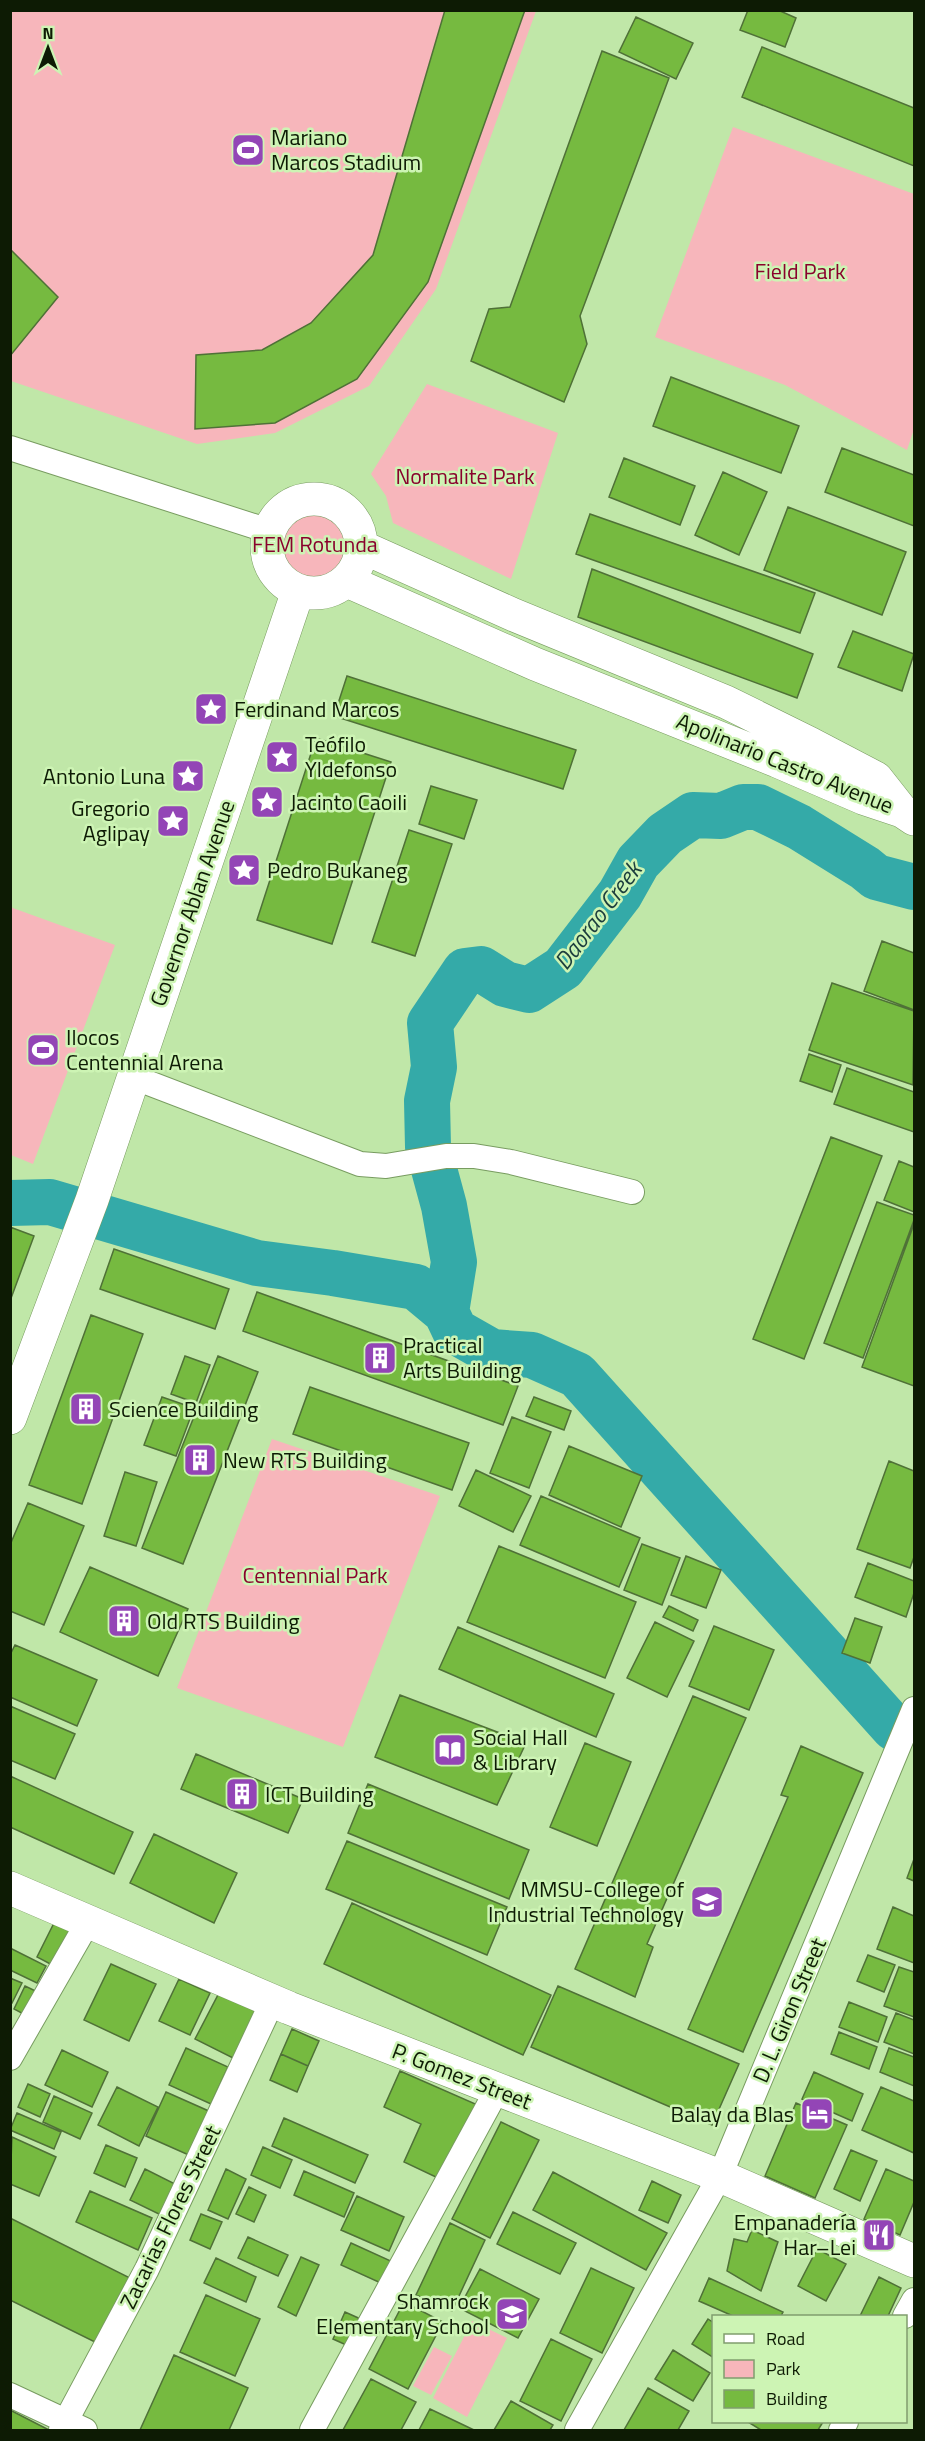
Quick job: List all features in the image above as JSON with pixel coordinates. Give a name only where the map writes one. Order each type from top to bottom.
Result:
[{"type":"main road","points":[[309,498],[335,503],[346,511],[355,521],[362,547],[355,571],[346,581],[324,593],[311,594],[298,591],[285,584],[271,567],[266,545],[268,531],[284,509],[309,498]]},
{"type":"main road","name":"Apolinario Castro Avenue","points":[[362,547],[514,615],[726,702],[800,738],[876,778],[908,815]]},
{"type":"main road","name":"Apolinario Castro Avenue","points":[[346,581],[535,664],[908,815]]},
{"type":"main road","name":"Governor Ablan Avenue","points":[[10,1418],[87,1214],[298,591]]},
{"type":"main road","name":"P. Gomez Street","points":[[10,1888],[273,2000],[720,2176],[915,2261]]},
{"type":"street","points":[[10,448],[268,531]]},
{"type":"street","points":[[133,1077],[360,1164],[386,1166],[434,1158],[474,1156],[632,1192]]},
{"type":"street","name":"D. L. Giron Street","points":[[578,2430],[720,2176],[913,1716]]},
{"type":"street","points":[[10,2058],[87,1922]]},
{"type":"street","name":"Zacarias Flores Street","points":[[71,2427],[273,2000]]},
{"type":"street","points":[[312,2430],[497,2090]]},
{"type":"street","points":[[906,2315],[915,2300]]},
{"type":"street","points":[[10,2395],[71,2427]]},
{"type":"green space","name":"Mariano Marcos Stadium","points":[[11,11],[536,11],[436,289],[369,386],[275,433],[197,444],[11,381]]},
{"type":"green space","name":"Field Park","points":[[733,127],[914,194],[914,429],[907,450],[785,385],[655,337]]},
{"type":"green space","name":"Normalite Park","points":[[427,384],[558,433],[511,579],[393,523],[386,496],[371,474]]},
{"type":"green space","name":"FEM Rotunda","points":[[321,505],[341,515],[352,528],[355,544],[351,559],[342,572],[330,581],[315,584],[298,579],[285,569],[280,563],[276,544],[277,534],[285,519],[300,509]]},
{"type":"green space","name":"Ilocos Centennial Arena","points":[[10,907],[115,945],[33,1164],[11,1155]]},
{"type":"green space","name":"Centennial Park","points":[[272,1439],[440,1496],[343,1747],[177,1688]]},
{"type":"green space","points":[[472,2321],[507,2338],[467,2417],[433,2398]]},
{"type":"green space","points":[[434,2347],[452,2356],[431,2395],[413,2386]]},
{"type":"building","points":[[445,10],[525,10],[428,282],[357,379],[275,423],[195,429],[196,355],[262,350],[311,323],[373,255]]},
{"type":"building","points":[[748,10],[778,10],[796,18],[785,47],[740,30]]},
{"type":"building","points":[[636,17],[693,43],[676,79],[619,52]]},
{"type":"building","points":[[762,47],[914,108],[914,166],[742,97]]},
{"type":"building","points":[[602,51],[669,78],[580,316],[587,344],[564,402],[471,361],[489,309],[510,307]]},
{"type":"building","points":[[10,249],[58,297],[10,356]]},
{"type":"building","points":[[671,377],[799,426],[781,473],[653,426]]},
{"type":"building","points":[[842,448],[914,475],[914,526],[825,492]]},
{"type":"building","points":[[624,458],[695,486],[680,525],[609,497]]},
{"type":"building","points":[[723,472],[767,492],[739,555],[695,535]]},
{"type":"building","points":[[788,507],[906,552],[882,615],[764,570]]},
{"type":"building","points":[[590,514],[815,593],[800,633],[576,554]]},
{"type":"building","points":[[592,569],[813,654],[797,698],[578,617]]},
{"type":"building","points":[[853,631],[914,654],[902,691],[838,667]]},
{"type":"building","points":[[347,676],[576,750],[563,789],[334,716]]},
{"type":"building","points":[[316,738],[391,762],[332,944],[257,920]]},
{"type":"building","points":[[431,786],[477,800],[464,839],[419,824]]},
{"type":"building","points":[[409,830],[452,844],[415,956],[372,942]]},
{"type":"building","points":[[882,941],[914,953],[914,1010],[864,991]]},
{"type":"building","points":[[832,983],[914,1011],[913,1085],[809,1050]]},
{"type":"building","points":[[809,1054],[841,1065],[832,1092],[800,1081]]},
{"type":"building","points":[[847,1068],[914,1092],[914,1132],[834,1104]]},
{"type":"building","points":[[831,1137],[882,1156],[804,1359],[753,1339]]},
{"type":"building","points":[[899,1161],[914,1167],[914,1212],[884,1200]]},
{"type":"building","points":[[877,1202],[914,1215],[914,1220],[863,1358],[824,1343]]},
{"type":"building","points":[[914,1224],[914,1386],[862,1367]]},
{"type":"building","points":[[10,1227],[34,1236],[10,1301]]},
{"type":"building","points":[[114,1249],[229,1289],[215,1329],[100,1289]]},
{"type":"building","name":"Practical Arts Building","points":[[257,1292],[518,1386],[503,1425],[243,1331]]},
{"type":"building","name":"Science Building","points":[[91,1315],[143,1334],[82,1504],[29,1485]]},
{"type":"building","points":[[185,1356],[210,1365],[196,1403],[171,1394]]},
{"type":"building","name":"New RTS Building","points":[[218,1356],[258,1372],[183,1564],[142,1548]]},
{"type":"building","points":[[310,1387],[469,1443],[452,1490],[293,1434]]},
{"type":"building","points":[[162,1397],[194,1408],[176,1456],[144,1445]]},
{"type":"building","points":[[534,1397],[571,1411],[564,1430],[526,1416]]},
{"type":"building","points":[[512,1417],[551,1432],[529,1488],[490,1473]]},
{"type":"building","points":[[569,1446],[642,1476],[621,1527],[549,1495]]},
{"type":"building","points":[[889,1461],[914,1471],[914,1557],[910,1568],[857,1549]]},
{"type":"building","points":[[476,1470],[531,1496],[513,1532],[459,1506]]},
{"type":"building","points":[[125,1472],[157,1482],[136,1546],[104,1536]]},
{"type":"building","points":[[541,1496],[640,1538],[619,1587],[520,1545]]},
{"type":"building","points":[[28,1503],[84,1526],[44,1625],[10,1611],[10,1545]]},
{"type":"building","points":[[642,1544],[680,1558],[662,1605],[624,1590]]},
{"type":"building","points":[[499,1546],[636,1602],[605,1678],[467,1622]]},
{"type":"building","points":[[686,1556],[721,1570],[706,1608],[671,1595]]},
{"type":"building","points":[[868,1563],[914,1581],[914,1593],[906,1617],[855,1597]]},
{"type":"building","name":"Old RTS Building","points":[[90,1567],[188,1609],[158,1676],[60,1632]]},
{"type":"building","points":[[669,1606],[698,1620],[693,1631],[663,1617]]},
{"type":"building","points":[[855,1618],[882,1627],[870,1663],[842,1653]]},
{"type":"building","points":[[655,1622],[694,1641],[667,1697],[627,1678]]},
{"type":"building","points":[[714,1626],[774,1650],[749,1710],[689,1686]]},
{"type":"building","points":[[458,1627],[614,1694],[596,1737],[439,1669]]},
{"type":"building","points":[[15,1645],[97,1680],[77,1726],[10,1697],[10,1655]]},
{"type":"building","name":"Social Hall & Library","points":[[400,1695],[526,1743],[497,1805],[375,1757]]},
{"type":"building","points":[[693,1696],[746,1718],[647,1944],[653,1947],[635,1997],[575,1969]]},
{"type":"building","points":[[10,1706],[75,1734],[55,1779],[10,1760]]},
{"type":"building","points":[[585,1743],[631,1762],[597,1846],[550,1827]]},
{"type":"building","points":[[801,1746],[863,1773],[743,2052],[688,2029],[788,1797],[781,1795]]},
{"type":"building","name":"ICT Building","points":[[196,1754],[303,1799],[288,1833],[181,1789]]},
{"type":"building","points":[[10,1776],[133,1832],[114,1874],[10,1827]]},
{"type":"building","points":[[368,1784],[529,1850],[509,1899],[348,1833]]},
{"type":"building","points":[[154,1834],[237,1873],[214,1923],[130,1883]]},
{"type":"building","points":[[347,1841],[507,1907],[487,1955],[326,1889]]},
{"type":"building","points":[[914,1859],[914,1881],[907,1878]]},
{"type":"building","points":[[352,1903],[551,1995],[523,2055],[324,1964]]},
{"type":"building","points":[[893,1907],[914,1916],[914,1963],[877,1949]]},
{"type":"building","points":[[55,1921],[75,1931],[56,1967],[37,1957]]},
{"type":"building","points":[[10,1948],[46,1966],[37,1983],[10,1970]]},
{"type":"building","points":[[868,1955],[895,1965],[884,1992],[857,1981]]},
{"type":"building","points":[[111,1964],[156,1984],[129,2041],[84,2020]]},
{"type":"building","points":[[899,1967],[914,1972],[914,2017],[884,2006]]},
{"type":"building","points":[[10,1978],[22,1983],[12,2003],[10,2002]]},
{"type":"building","points":[[179,1979],[210,1993],[190,2035],[159,2021]]},
{"type":"building","points":[[25,1986],[42,1994],[31,2018],[14,2009]]},
{"type":"building","points":[[558,1986],[739,2064],[712,2125],[531,2047]]},
{"type":"building","points":[[220,1991],[258,2010],[233,2058],[195,2039]]},
{"type":"building","points":[[849,2002],[887,2017],[878,2042],[839,2027]]},
{"type":"building","points":[[896,2013],[914,2020],[914,2054],[884,2042]]},
{"type":"building","points":[[292,2029],[319,2041],[308,2066],[281,2054]]},
{"type":"building","points":[[839,2032],[877,2047],[869,2069],[831,2054]]},
{"type":"building","points":[[186,2048],[228,2067],[211,2104],[169,2085]]},
{"type":"building","points":[[889,2048],[914,2057],[914,2086],[880,2072]]},
{"type":"building","points":[[62,2050],[108,2072],[92,2107],[45,2085]]},
{"type":"building","points":[[281,2054],[308,2066],[297,2092],[270,2080]]},
{"type":"building","points":[[400,2071],[480,2106],[438,2178],[404,2162],[421,2124],[384,2107]]},
{"type":"building","points":[[814,2072],[863,2094],[852,2121],[802,2099]]},
{"type":"building","points":[[28,2084],[50,2094],[40,2117],[18,2107]]},
{"type":"building","points":[[117,2087],[158,2107],[139,2146],[98,2125]]},
{"type":"building","points":[[881,2087],[914,2101],[914,2153],[862,2130]]},
{"type":"building","points":[[166,2092],[211,2112],[191,2156],[146,2136]]},
{"type":"building","points":[[54,2096],[92,2113],[80,2139],[43,2122]]},
{"type":"building","points":[[796,2103],[847,2125],[815,2198],[765,2176]]},
{"type":"building","points":[[17,2113],[61,2132],[54,2149],[10,2130]]},
{"type":"building","points":[[284,2118],[368,2155],[355,2183],[272,2146]]},
{"type":"building","points":[[501,2122],[539,2140],[490,2238],[452,2219]]},
{"type":"building","points":[[12,2137],[56,2157],[39,2196],[10,2184]]},
{"type":"building","points":[[106,2145],[137,2158],[125,2187],[94,2173]]},
{"type":"building","points":[[263,2147],[292,2160],[280,2188],[251,2175]]},
{"type":"building","points":[[851,2150],[877,2161],[860,2201],[834,2189]]},
{"type":"building","points":[[145,2169],[179,2186],[163,2216],[130,2200]]},
{"type":"building","points":[[226,2169],[246,2179],[228,2219],[208,2210]]},
{"type":"building","points":[[886,2169],[914,2181],[914,2202],[900,2235],[864,2219]]},
{"type":"building","points":[[304,2171],[354,2193],[344,2217],[294,2195]]},
{"type":"building","points":[[553,2172],[667,2233],[646,2270],[533,2210]]},
{"type":"building","points":[[652,2181],[681,2195],[668,2223],[639,2210]]},
{"type":"building","points":[[249,2187],[266,2195],[254,2222],[236,2214]]},
{"type":"building","points":[[90,2191],[152,2218],[138,2250],[76,2222]]},
{"type":"building","points":[[357,2196],[404,2217],[389,2251],[341,2230]]},
{"type":"building","points":[[513,2212],[576,2243],[560,2274],[497,2244]]},
{"type":"building","points":[[201,2214],[222,2222],[210,2249],[190,2240]]},
{"type":"building","points":[[10,2218],[134,2280],[101,2345],[10,2300]]},
{"type":"building","points":[[450,2223],[485,2240],[452,2311],[416,2295]]},
{"type":"building","points":[[752,2230],[778,2242],[761,2291],[727,2271],[734,2239],[747,2242]]},
{"type":"building","points":[[248,2237],[288,2255],[278,2276],[238,2258]]},
{"type":"building","points":[[351,2243],[393,2262],[383,2284],[341,2265]]},
{"type":"building","points":[[817,2249],[846,2264],[826,2301],[798,2286]]},
{"type":"building","points":[[301,2257],[319,2265],[296,2316],[278,2307]]},
{"type":"building","points":[[216,2258],[256,2277],[246,2302],[204,2283]]},
{"type":"building","points":[[591,2268],[634,2288],[602,2353],[560,2333]]},
{"type":"building","points":[[480,2269],[539,2299],[518,2338],[459,2308]]},
{"type":"building","points":[[879,2277],[901,2288],[888,2315],[860,2315]]},
{"type":"building","points":[[709,2278],[783,2312],[782,2315],[731,2315],[699,2301]]},
{"type":"building","points":[[206,2295],[260,2319],[235,2376],[180,2352]]},
{"type":"building","points":[[404,2302],[443,2322],[408,2389],[369,2369]]},
{"type":"building","points":[[345,2312],[365,2321],[353,2348],[333,2339]]},
{"type":"building","points":[[708,2319],[712,2322],[712,2357],[692,2344]]},
{"type":"building","points":[[551,2339],[592,2359],[561,2421],[520,2401]]},
{"type":"building","points":[[673,2350],[710,2373],[693,2401],[655,2379]]},
{"type":"building","points":[[174,2355],[248,2388],[229,2430],[140,2430]]},
{"type":"building","points":[[371,2379],[416,2402],[401,2430],[343,2430]]},
{"type":"building","points":[[648,2388],[689,2411],[678,2430],[624,2430]]},
{"type":"building","points":[[511,2401],[553,2425],[550,2430],[494,2430]]},
{"type":"building","points":[[430,2409],[474,2430],[419,2430]]},
{"type":"building","points":[[10,2410],[49,2430],[10,2430]]},
{"type":"building","points":[[750,2423],[822,2423],[818,2430],[761,2430]]},
{"type":"waterway","name":"Daorao Creek","points":[[446,1312],[454,1262],[444,1206],[428,1147],[427,1101],[434,1067],[430,1023],[465,971],[481,969],[505,984],[529,990],[563,968],[620,894],[638,862],[665,834],[693,815],[721,816],[743,807],[758,807],[799,827],[876,877],[914,887]]},
{"type":"waterway","points":[[10,1203],[50,1202],[257,1263],[416,1287],[446,1312],[455,1331],[492,1352],[532,1355],[577,1375],[894,1728]]},
{"type":"place","name":"Mariano Marcos Stadium","points":[[248,150]]},
{"type":"place","name":"Ferdinand Marcos","points":[[211,709]]},
{"type":"place","name":"Teófilo Yldefonso","points":[[282,757]]},
{"type":"place","name":"Antonio Luna","points":[[188,776]]},
{"type":"place","name":"Jacinto Caoili","points":[[267,802]]},
{"type":"place","name":"Gregorio Aglipay","points":[[173,821]]},
{"type":"place","name":"Pedro Bukaneg","points":[[244,870]]},
{"type":"place","name":"Ilocos Centennial Arena","points":[[43,1050]]},
{"type":"place","name":"Practical Arts Building","points":[[380,1358]]},
{"type":"place","name":"Science Building","points":[[86,1409]]},
{"type":"place","name":"New RTS Building","points":[[200,1460]]},
{"type":"place","name":"Old RTS Building","points":[[124,1621]]},
{"type":"place","name":"Social Hall & Library","points":[[450,1750]]},
{"type":"place","name":"ICT Building","points":[[242,1794]]},
{"type":"place","name":"MMSU-College of Industrial Technology","points":[[707,1902]]},
{"type":"place","name":"Balay da Blas","points":[[817,2114]]},
{"type":"place","name":"Empanadería Har–Lei","points":[[879,2235]]},
{"type":"place","name":"Shamrock Elementary School","points":[[512,2314]]}]
